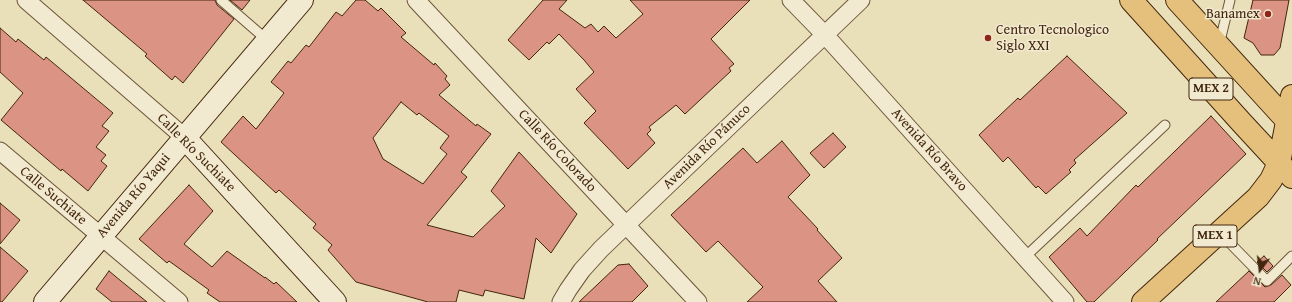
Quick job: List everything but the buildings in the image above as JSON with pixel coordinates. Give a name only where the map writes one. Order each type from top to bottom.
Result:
[{"type":"main road","name":"MEX 2","points":[[1131,0],[1285,170]]},
{"type":"main road","name":"MEX 2","points":[[1177,0],[1290,124]]},
{"type":"main road","name":"MEX 1","points":[[1143,302],[1258,197],[1271,180],[1285,170],[1292,96]]},
{"type":"street","name":"Calle Río Suchiate","points":[[26,0],[184,137],[335,302]]},
{"type":"street","name":"Avenida Río Yaqui","points":[[45,302],[302,0]]},
{"type":"street","name":"Calle Río Colorado","points":[[416,0],[698,302]]},
{"type":"street","name":"Avenida Río Bravo","points":[[791,0],[825,34],[1065,302]]},
{"type":"street","name":"Avenida Río Pánuco","points":[[561,302],[582,270],[626,225],[861,0]]},
{"type":"street","name":"Calle Suchiate","points":[[0,151],[179,302]]},
{"type":"lane","points":[[221,0],[267,40]]},
{"type":"lane","points":[[1218,46],[1230,0]]},
{"type":"lane","points":[[1025,257],[1165,125]]},
{"type":"lane","points":[[1219,232],[1267,281],[1292,256]]},
{"type":"place","name":"Banamex","points":[[1268,14]]},
{"type":"place","name":"Centro Tecnologico Siglo XXI","points":[[988,38]]}]
